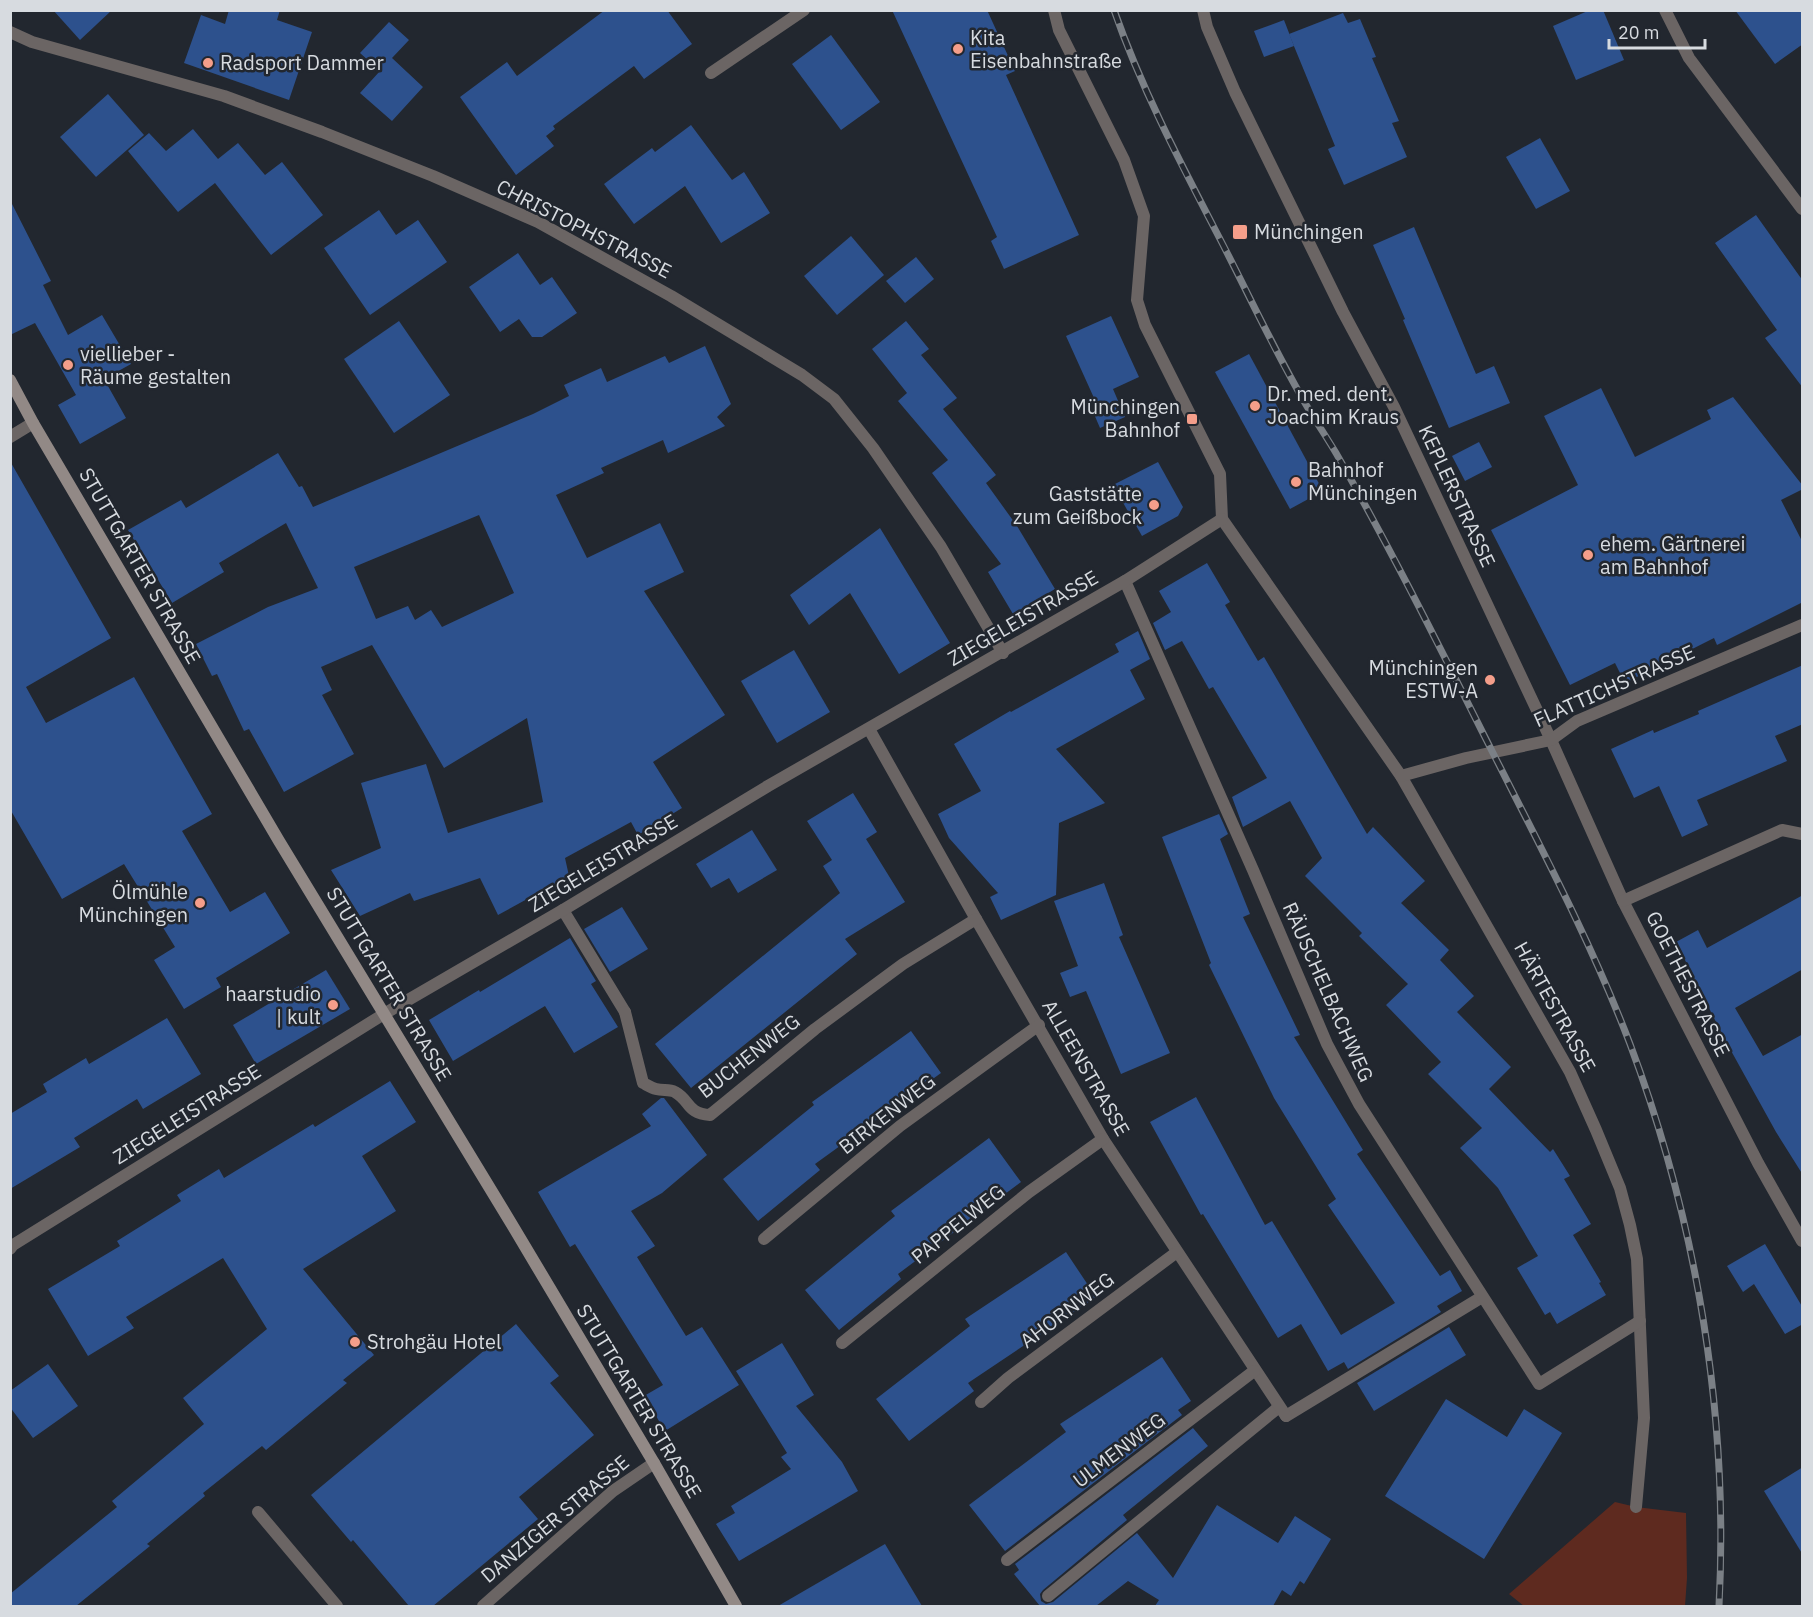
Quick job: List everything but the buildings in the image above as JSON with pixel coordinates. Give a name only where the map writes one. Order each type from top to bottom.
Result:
[{"type":"street","points":[[711,73],[804,10]]},
{"type":"street","points":[[1054,10],[1059,30],[1124,160],[1144,216],[1137,300],[1145,325],[1220,474],[1222,519]]},
{"type":"street","name":"KEPLERSTRASSE","points":[[1203,10],[1207,27],[1235,92],[1343,312],[1394,407],[1551,740]]},
{"type":"street","points":[[1665,10],[1689,58],[1803,209]]},
{"type":"street","name":"CHRISTOPHSTRASSE","points":[[10,32],[32,42],[224,96],[433,176],[538,222],[671,296],[802,375],[834,399],[873,448],[941,547],[1003,652]]},
{"type":"street","name":"STUTTGARTER STRASSE","points":[[10,380],[33,423],[279,841],[514,1228],[736,1606]]},
{"type":"street","points":[[10,437],[33,423]]},
{"type":"street","name":"ZIEGELEISTRASSE","points":[[10,1250],[13,1245],[384,1014],[563,910],[768,786],[1125,581],[1222,519]]},
{"type":"street","name":"HÄRTESTRASSE","points":[[1222,519],[1401,776],[1564,1061],[1620,1188],[1637,1259],[1644,1418],[1636,1507]]},
{"type":"street","name":"RÄUSCHELBACHWEG","points":[[1125,581],[1253,870],[1326,1044],[1359,1104],[1539,1384],[1640,1321]]},
{"type":"street","name":"FLATTICHSTRASSE","points":[[1401,776],[1466,758],[1551,740],[1577,721],[1803,625]]},
{"type":"street","name":"ALLEENSTRASSE","points":[[869,729],[1103,1139],[1282,1412]]},
{"type":"street","name":"GOETHESTRASSE","points":[[1551,740],[1623,901],[1758,1163],[1803,1241]]},
{"type":"street","points":[[1623,901],[1782,830],[1803,834]]},
{"type":"street","name":"BUCHENWEG","points":[[563,910],[625,1012],[643,1083],[657,1089],[668,1089],[678,1094],[690,1108],[699,1114],[710,1116],[824,1022],[903,964],[976,919]]},
{"type":"street","name":"BIRKENWEG","points":[[764,1239],[900,1126],[1039,1025]]},
{"type":"street","name":"PAPPELWEG","points":[[842,1343],[1029,1192],[1103,1139]]},
{"type":"street","name":"AHORNWEG","points":[[981,1402],[1008,1378],[1177,1252]]},
{"type":"street","points":[[1048,1596],[1282,1412],[1482,1297]]},
{"type":"street","name":"ULMENWEG","points":[[1007,1560],[1254,1371]]},
{"type":"street","name":"DANZIGER STRASSE","points":[[483,1606],[614,1491],[654,1463]]},
{"type":"street","points":[[258,1512],[338,1606]]},
{"type":"shaded area","points":[[1615,1502],[1686,1513],[1685,1606],[1524,1606],[1509,1594]]},
{"type":"railway","points":[[1114,10],[1137,69],[1177,155],[1285,367],[1357,490],[1436,640],[1565,897],[1630,1044],[1674,1181],[1703,1321],[1713,1392],[1719,1463],[1721,1535],[1719,1606]]},
{"type":"place","name":"Kita Eisenbahnstraße","points":[[958,49]]},
{"type":"place","name":"Radsport Dammer","points":[[208,63]]},
{"type":"place","name":"Münchingen","points":[[1240,232]]},
{"type":"place","name":"viellieber - Räume gestalten","points":[[68,365]]},
{"type":"place","name":"Dr. med. dent. Joachim Kraus","points":[[1255,406]]},
{"type":"place","name":"Münchingen Bahnhof","points":[[1192,419]]},
{"type":"place","name":"Bahnhof Münchingen","points":[[1296,482]]},
{"type":"place","name":"Gaststätte zum Geißbock","points":[[1154,505]]},
{"type":"place","name":"ehem. Gärtnerei am Bahnhof","points":[[1588,555]]},
{"type":"place","name":"Münchingen ESTW-A","points":[[1490,680]]},
{"type":"place","name":"Ölmühle Münchingen","points":[[200,903]]},
{"type":"place","name":"haarstudio | kult","points":[[333,1005]]},
{"type":"place","name":"Strohgäu Hotel","points":[[355,1342]]}]
